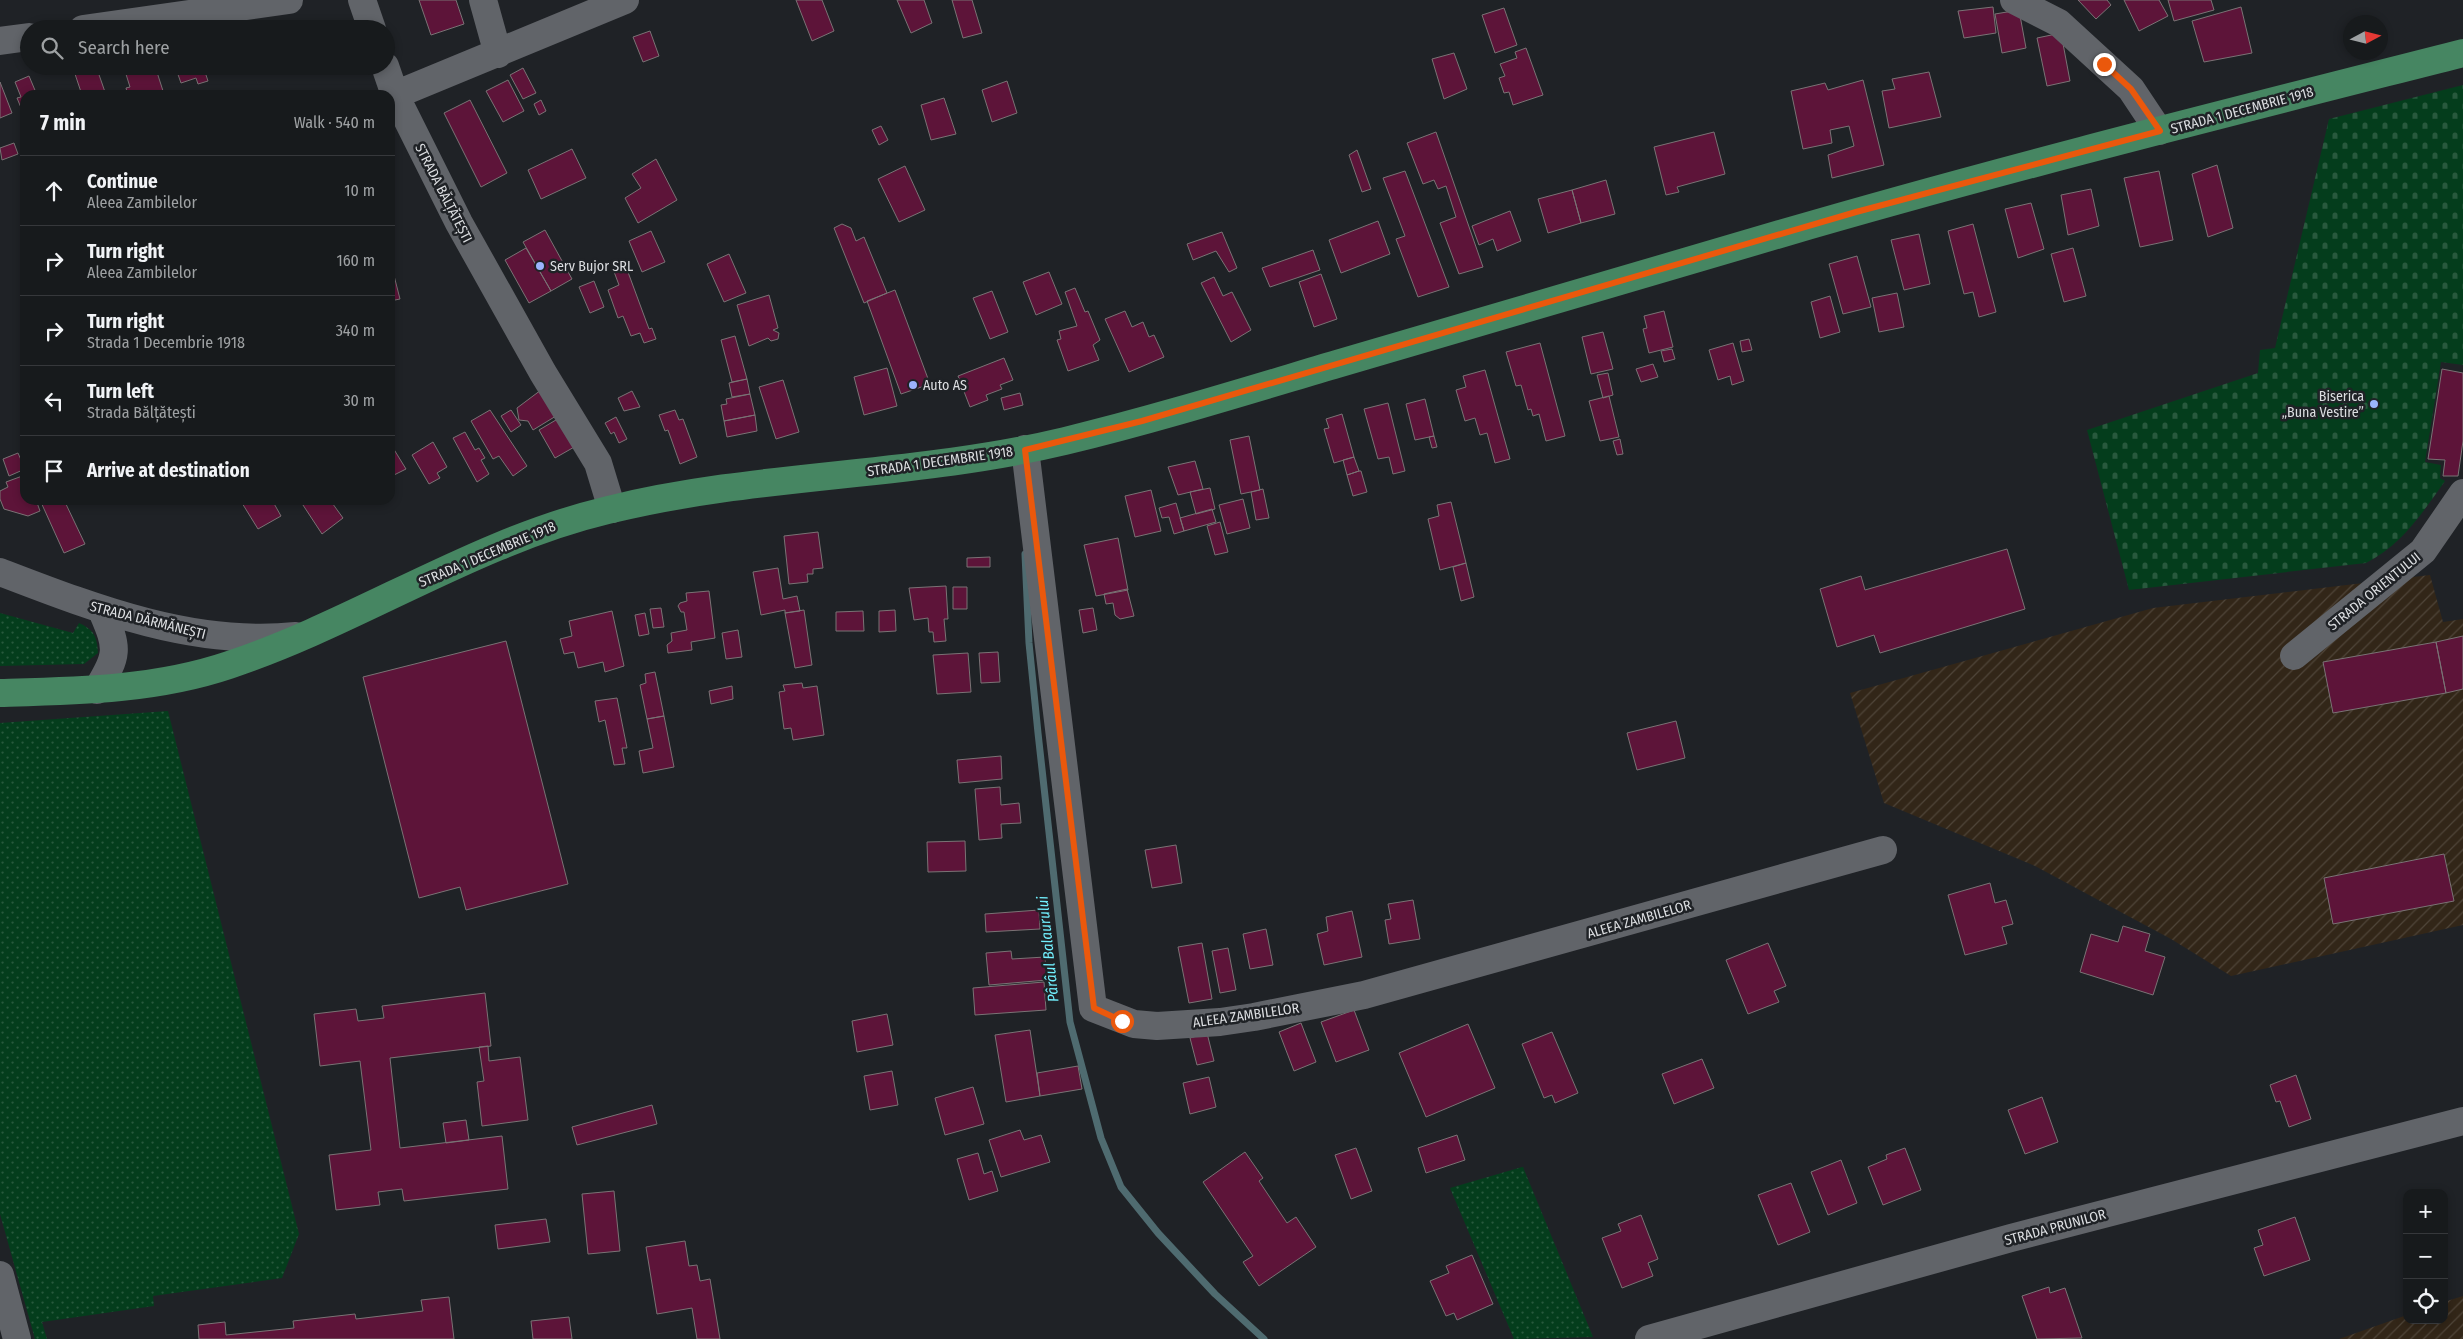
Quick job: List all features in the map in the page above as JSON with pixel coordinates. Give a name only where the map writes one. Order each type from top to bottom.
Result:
[{"type":"main road","name":"STRADA 1 DECEMBRIE 1918","points":[[0,693],[97,690],[172,680],[209,671],[252,657],[302,636],[518,538],[612,509],[735,486],[1025,450],[1142,421],[1856,212],[2463,53]]},
{"type":"street","points":[[147,20],[289,0]]},
{"type":"street","points":[[362,0],[369,20]]},
{"type":"street","points":[[483,0],[498,54]]},
{"type":"street","points":[[395,95],[625,0]]},
{"type":"street","points":[[2014,0],[2059,23],[2131,89],[2160,131]]},
{"type":"street","points":[[0,41],[20,38]]},
{"type":"street","name":"STRADA BĂLȚĂTEȘTI","points":[[388,75],[393,90]]},
{"type":"street","name":"STRADA BĂLȚĂTEȘTI","points":[[395,95],[459,223],[542,373],[598,464],[612,509]]},
{"type":"street","name":"ALEEA ZAMBILELOR","points":[[1025,450],[1094,1008],[1100,1011],[1134,1024],[1157,1026],[1246,1018],[1346,999],[1883,850]]},
{"type":"street","name":"STRADA ORIENTULUI","points":[[2294,656],[2423,551],[2463,493]]},
{"type":"street","name":"STRADA DĂRMĂNEȘTI","points":[[0,572],[102,611],[205,635],[235,639],[266,640],[302,636]]},
{"type":"street","points":[[97,690],[114,657],[112,633],[102,611]]},
{"type":"street","name":"STRADA PRUNILOR","points":[[1649,1339],[2011,1238],[2463,1122]]},
{"type":"street","points":[[0,1275],[18,1339]]},
{"type":"shaded area","points":[[2430,575],[2443,622],[2463,619],[2463,925],[2231,976],[2171,939],[2035,866],[1884,803],[1850,693],[2153,608]]},
{"type":"shaded area","points":[[2463,1296],[2463,1339],[2339,1339],[2403,1316],[2403,1324],[2448,1324],[2448,1301]]},
{"type":"green space","points":[[2463,85],[2463,365],[2441,362],[2425,462],[2441,465],[2440,478],[2445,481],[2401,538],[2379,556],[2366,563],[2129,590],[2087,430],[2258,373],[2260,350],[2275,348],[2329,119]]},
{"type":"green space","points":[[0,613],[73,633],[79,623],[94,634],[98,653],[84,664],[0,666]]},
{"type":"green space","points":[[168,711],[299,1234],[282,1278],[153,1296],[154,1306],[42,1322],[47,1339],[35,1339],[0,1214],[0,723]]},
{"type":"green space","points":[[1523,1167],[1593,1337],[1514,1339],[1450,1188]]},
{"type":"building","points":[[419,0],[456,0],[464,24],[431,35]]},
{"type":"building","points":[[796,0],[822,0],[834,31],[812,41]]},
{"type":"building","points":[[897,0],[924,0],[932,23],[911,33]]},
{"type":"building","points":[[952,0],[972,0],[982,33],[963,38]]},
{"type":"building","points":[[2078,0],[2107,0],[2111,5],[2096,19]]},
{"type":"building","points":[[2124,0],[2159,0],[2168,16],[2139,31]]},
{"type":"building","points":[[2168,0],[2211,0],[2214,10],[2174,21]]},
{"type":"building","points":[[1993,7],[1996,33],[1964,38],[1958,11]]},
{"type":"building","points":[[2241,7],[2252,53],[2204,62],[2192,21]]},
{"type":"building","points":[[1504,8],[1517,45],[1495,53],[1482,15]]},
{"type":"building","points":[[2019,10],[2026,48],[2002,53],[1995,14]]},
{"type":"building","points":[[650,31],[659,56],[643,62],[633,37]]},
{"type":"building","points":[[2061,33],[2070,81],[2047,86],[2037,38]]},
{"type":"building","points":[[1526,48],[1543,95],[1513,105],[1509,92],[1504,93],[1499,78],[1505,76],[1500,64],[1517,58],[1515,52]]},
{"type":"building","points":[[1454,53],[1467,89],[1444,99],[1432,59]]},
{"type":"building","points":[[523,68],[536,93],[523,99],[510,75]]},
{"type":"building","points":[[1929,72],[1941,117],[1889,128],[1882,91],[1895,89],[1892,79]]},
{"type":"building","points":[[75,75],[99,75],[104,90],[80,90]]},
{"type":"building","points":[[126,75],[158,75],[163,90],[127,90],[126,88],[130,87]]},
{"type":"building","points":[[178,75],[206,75],[208,81],[198,84],[196,78],[181,83]]},
{"type":"building","points":[[29,76],[35,90],[20,90],[20,94],[15,82]]},
{"type":"building","points":[[508,80],[524,111],[503,122],[486,91]]},
{"type":"building","points":[[1863,80],[1884,165],[1832,178],[1828,155],[1854,146],[1849,126],[1830,130],[1832,143],[1803,149],[1791,91],[1825,83],[1828,90]]},
{"type":"building","points":[[1007,81],[1017,113],[992,122],[982,90]]},
{"type":"building","points":[[0,82],[12,113],[0,118]]},
{"type":"building","points":[[944,98],[956,134],[931,140],[921,105]]},
{"type":"building","points":[[470,100],[507,173],[481,187],[444,113]]},
{"type":"building","points":[[541,100],[546,111],[539,115],[534,104]]},
{"type":"building","points":[[881,126],[888,140],[879,145],[872,130]]},
{"type":"building","points":[[1436,132],[1483,267],[1459,274],[1440,223],[1456,217],[1446,186],[1438,189],[1434,180],[1423,184],[1407,143]]},
{"type":"building","points":[[1714,132],[1725,174],[1677,187],[1679,192],[1666,195],[1654,147]]},
{"type":"building","points":[[14,143],[18,154],[2,160],[0,148]]},
{"type":"building","points":[[572,149],[586,178],[541,199],[528,170]]},
{"type":"building","points":[[1357,150],[1371,189],[1362,192],[1349,155]]},
{"type":"building","points":[[656,159],[677,200],[638,223],[625,198],[641,188],[632,174]]},
{"type":"building","points":[[2217,165],[2233,228],[2208,237],[2192,174]]},
{"type":"building","points":[[905,166],[925,210],[899,222],[878,179]]},
{"type":"building","points":[[1405,171],[1449,287],[1418,297],[1396,239],[1405,236],[1383,178]]},
{"type":"building","points":[[2159,171],[2173,240],[2140,247],[2124,178]]},
{"type":"building","points":[[1606,180],[1615,214],[1581,223],[1572,190]]},
{"type":"building","points":[[2091,189],[2099,226],[2068,235],[2061,195]]},
{"type":"building","points":[[1572,190],[1581,223],[1548,233],[1538,199]]},
{"type":"building","points":[[2031,203],[2044,249],[2018,258],[2005,209]]},
{"type":"building","points":[[1510,211],[1521,241],[1497,251],[1493,239],[1479,245],[1472,226]]},
{"type":"building","points":[[1378,221],[1390,254],[1341,273],[1329,240]]},
{"type":"building","points":[[842,224],[851,228],[856,241],[864,237],[887,293],[864,303],[834,228]]},
{"type":"building","points":[[1973,224],[1996,312],[1979,317],[1973,292],[1964,294],[1948,231]]},
{"type":"building","points":[[545,230],[572,279],[551,291],[523,242]]},
{"type":"building","points":[[651,231],[665,262],[642,272],[629,241]]},
{"type":"building","points":[[1222,232],[1237,268],[1229,272],[1216,251],[1193,260],[1187,244]]},
{"type":"building","points":[[1919,234],[1930,284],[1904,290],[1891,240]]},
{"type":"building","points":[[526,248],[551,291],[529,303],[505,260]]},
{"type":"building","points":[[2073,248],[2086,296],[2064,302],[2051,254]]},
{"type":"building","points":[[1313,250],[1320,270],[1270,287],[1262,268]]},
{"type":"building","points":[[729,254],[746,293],[724,302],[707,264]]},
{"type":"building","points":[[1857,256],[1871,307],[1843,314],[1829,264]]},
{"type":"building","points":[[625,264],[649,329],[652,328],[656,339],[644,343],[640,333],[631,336],[623,316],[618,318],[608,290],[619,285],[613,269]]},
{"type":"building","points":[[1049,272],[1062,304],[1036,315],[1023,282]]},
{"type":"building","points":[[1321,274],[1337,319],[1314,327],[1299,282]]},
{"type":"building","points":[[1214,277],[1223,296],[1232,292],[1251,330],[1231,342],[1201,283]]},
{"type":"building","points":[[395,280],[400,299],[395,300]]},
{"type":"building","points":[[594,281],[604,307],[590,313],[579,287]]},
{"type":"building","points":[[1075,288],[1085,312],[1088,311],[1100,340],[1093,345],[1099,360],[1068,371],[1057,340],[1061,339],[1059,331],[1077,326],[1065,292]]},
{"type":"building","points":[[895,290],[930,384],[901,394],[867,301]]},
{"type":"building","points":[[992,291],[1008,332],[990,339],[973,298]]},
{"type":"building","points":[[1897,293],[1904,327],[1879,332],[1872,298]]},
{"type":"building","points":[[769,295],[778,328],[773,330],[779,333],[778,339],[771,341],[768,338],[749,346],[737,305]]},
{"type":"building","points":[[1830,296],[1840,332],[1820,338],[1811,302]]},
{"type":"building","points":[[1125,311],[1132,327],[1143,322],[1149,337],[1154,335],[1164,357],[1129,372],[1105,319]]},
{"type":"building","points":[[1664,311],[1673,347],[1649,353],[1643,329],[1647,328],[1644,316]]},
{"type":"building","points":[[1603,332],[1613,369],[1591,374],[1582,337]]},
{"type":"building","points":[[735,336],[747,379],[732,382],[721,340]]},
{"type":"building","points":[[1749,339],[1752,350],[1742,352],[1740,341]]},
{"type":"building","points":[[1540,343],[1565,436],[1546,441],[1539,414],[1533,416],[1531,409],[1528,410],[1521,385],[1516,386],[1506,352]]},
{"type":"building","points":[[1733,343],[1744,381],[1732,385],[1730,376],[1718,380],[1709,350]]},
{"type":"building","points":[[1672,349],[1675,359],[1664,362],[1661,351]]},
{"type":"building","points":[[1004,358],[1013,380],[1000,385],[1002,389],[986,395],[988,400],[970,407],[958,376]]},
{"type":"building","points":[[1653,364],[1658,377],[1641,382],[1636,369]]},
{"type":"building","points":[[887,368],[897,406],[864,415],[854,377]]},
{"type":"building","points":[[2442,369],[2463,373],[2463,441],[2458,476],[2443,476],[2445,460],[2428,459]]},
{"type":"building","points":[[1485,370],[1510,459],[1495,463],[1487,433],[1480,435],[1475,418],[1465,421],[1456,390],[1466,387],[1463,376]]},
{"type":"building","points":[[1608,373],[1613,395],[1603,398],[1597,375]]},
{"type":"building","points":[[747,379],[750,394],[732,397],[729,383]]},
{"type":"building","points":[[783,380],[799,432],[776,439],[759,387]]},
{"type":"building","points":[[541,390],[556,416],[533,430],[528,421],[519,420],[517,408]]},
{"type":"building","points":[[632,391],[640,407],[624,411],[618,398]]},
{"type":"building","points":[[1020,393],[1023,405],[1004,410],[1001,398]]},
{"type":"building","points":[[750,394],[755,415],[724,421],[721,405],[727,404],[726,399]]},
{"type":"building","points":[[1609,396],[1619,437],[1600,441],[1589,401]]},
{"type":"building","points":[[1425,399],[1434,436],[1415,440],[1406,404]]},
{"type":"building","points":[[1388,403],[1405,471],[1393,474],[1389,457],[1378,459],[1364,409]]},
{"type":"building","points":[[490,410],[527,466],[513,476],[499,456],[493,459],[471,421]]},
{"type":"building","points":[[511,410],[521,425],[511,432],[501,416]]},
{"type":"building","points":[[675,410],[679,420],[683,419],[697,457],[680,464],[668,430],[665,431],[659,415]]},
{"type":"building","points":[[1342,414],[1354,457],[1334,463],[1324,429],[1329,428],[1326,419]]},
{"type":"building","points":[[755,415],[757,431],[727,437],[724,421]]},
{"type":"building","points":[[561,417],[576,446],[555,458],[539,430]]},
{"type":"building","points":[[616,417],[627,439],[619,443],[614,432],[611,434],[605,423]]},
{"type":"building","points":[[465,432],[475,450],[479,448],[485,458],[481,460],[489,474],[477,482],[453,438]]},
{"type":"building","points":[[1249,436],[1260,490],[1241,494],[1230,440]]},
{"type":"building","points":[[1434,436],[1437,447],[1432,448],[1429,437]]},
{"type":"building","points":[[1620,439],[1623,454],[1617,455],[1613,441]]},
{"type":"building","points":[[433,442],[447,467],[437,473],[440,478],[429,484],[412,455]]},
{"type":"building","points":[[395,451],[406,469],[395,474]]},
{"type":"building","points":[[18,453],[20,471],[9,476],[3,459]]},
{"type":"building","points":[[1354,457],[1359,471],[1347,475],[1343,460]]},
{"type":"building","points":[[1195,461],[1203,489],[1178,495],[1168,467]]},
{"type":"building","points":[[1361,471],[1367,492],[1353,496],[1347,475]]},
{"type":"building","points":[[20,477],[20,505],[38,505],[40,511],[28,516],[4,509],[0,499],[0,491],[8,487],[6,482]]},
{"type":"building","points":[[1210,488],[1215,509],[1196,514],[1190,492]]},
{"type":"building","points":[[1263,489],[1269,518],[1256,520],[1251,492]]},
{"type":"building","points":[[1151,490],[1161,531],[1135,537],[1125,496]]},
{"type":"building","points":[[1243,499],[1250,528],[1227,534],[1219,505]]},
{"type":"building","points":[[1451,502],[1466,563],[1440,570],[1428,519],[1439,516],[1437,505]]},
{"type":"building","points":[[1176,503],[1184,531],[1174,534],[1169,517],[1162,518],[1159,508]]},
{"type":"building","points":[[42,505],[66,505],[85,544],[64,553]]},
{"type":"building","points":[[243,505],[275,505],[281,516],[258,529]]},
{"type":"building","points":[[303,505],[334,505],[343,518],[322,534]]},
{"type":"building","points":[[1212,509],[1216,522],[1184,531],[1180,518]]},
{"type":"building","points":[[1220,522],[1228,552],[1215,555],[1207,526]]},
{"type":"building","points":[[818,532],[823,568],[813,569],[813,574],[807,574],[808,582],[789,584],[784,536]]},
{"type":"building","points":[[1118,538],[1128,590],[1096,596],[1084,545]]},
{"type":"building","points":[[2007,549],[2025,609],[1880,653],[1874,635],[1837,647],[1820,589],[1861,576],[1865,590]]},
{"type":"building","points":[[990,557],[990,567],[967,567],[967,558]]},
{"type":"building","points":[[1466,563],[1474,597],[1461,601],[1453,567]]},
{"type":"building","points":[[778,568],[783,599],[797,596],[800,611],[785,613],[785,610],[761,615],[753,572]]},
{"type":"building","points":[[946,586],[948,619],[944,619],[946,641],[934,642],[933,632],[929,632],[928,618],[914,620],[909,588]]},
{"type":"building","points":[[953,587],[967,587],[967,609],[953,609]]},
{"type":"building","points":[[1127,589],[1134,616],[1120,619],[1115,615],[1113,603],[1106,604],[1104,594]]},
{"type":"building","points":[[709,591],[715,638],[691,642],[692,650],[668,653],[667,645],[672,641],[671,633],[687,630],[684,612],[681,612],[678,606],[680,603],[687,601],[686,593]]},
{"type":"building","points":[[661,608],[664,627],[653,628],[650,609]]},
{"type":"building","points":[[1093,608],[1097,630],[1083,633],[1079,610]]},
{"type":"building","points":[[804,610],[812,665],[795,668],[785,613]]},
{"type":"building","points":[[895,610],[896,631],[879,632],[879,611]]},
{"type":"building","points":[[612,611],[624,666],[605,672],[603,662],[578,668],[574,652],[564,654],[560,639],[572,636],[569,621]]},
{"type":"building","points":[[863,611],[864,631],[836,631],[836,612]]},
{"type":"building","points":[[645,613],[649,634],[639,636],[635,615]]},
{"type":"building","points":[[738,630],[742,657],[726,659],[722,633]]},
{"type":"building","points":[[2463,636],[2463,689],[2446,693],[2436,642]]},
{"type":"building","points":[[506,641],[568,884],[466,910],[460,887],[419,898],[363,677]]},
{"type":"building","points":[[2436,642],[2446,693],[2333,713],[2323,662]]},
{"type":"building","points":[[998,652],[1000,682],[981,683],[979,653]]},
{"type":"building","points":[[968,653],[971,692],[937,694],[933,655]]},
{"type":"building","points":[[655,672],[664,716],[647,719],[640,685],[646,683],[645,674]]},
{"type":"building","points":[[802,683],[803,688],[817,686],[824,735],[793,740],[791,728],[784,729],[779,692],[785,691],[783,685]]},
{"type":"building","points":[[732,686],[733,699],[711,704],[709,691]]},
{"type":"building","points":[[617,698],[627,748],[622,748],[625,764],[614,765],[605,720],[599,722],[595,701]]},
{"type":"building","points":[[664,716],[674,767],[643,773],[639,751],[653,748],[647,719]]},
{"type":"building","points":[[1676,721],[1685,758],[1637,770],[1627,733]]},
{"type":"building","points":[[1001,756],[1002,779],[959,783],[957,760]]},
{"type":"building","points":[[1000,787],[1001,805],[1019,803],[1021,823],[1001,824],[1002,838],[979,840],[975,789]]},
{"type":"building","points":[[965,841],[966,871],[928,872],[927,842]]},
{"type":"building","points":[[1176,845],[1182,883],[1152,888],[1145,850]]},
{"type":"building","points":[[2444,854],[2454,901],[2333,924],[2324,878]]},
{"type":"building","points":[[1990,883],[1995,903],[2006,900],[2013,924],[2002,927],[2007,944],[1965,955],[1948,895]]},
{"type":"building","points":[[1413,900],[1420,939],[1389,944],[1385,920],[1391,919],[1388,904]]},
{"type":"building","points":[[1039,910],[1040,929],[986,932],[985,914]]},
{"type":"building","points":[[1352,911],[1362,957],[1324,965],[1317,934],[1328,931],[1326,917]]},
{"type":"building","points":[[2123,926],[2150,934],[2145,951],[2165,957],[2153,995],[2080,972],[2091,934],[2118,942]]},
{"type":"building","points":[[1266,929],[1273,965],[1250,969],[1243,934]]},
{"type":"building","points":[[1202,943],[1212,999],[1189,1003],[1178,947]]},
{"type":"building","points":[[1768,943],[1786,986],[1774,991],[1779,1002],[1748,1014],[1726,960]]},
{"type":"building","points":[[1228,948],[1236,990],[1220,993],[1212,951]]},
{"type":"building","points":[[1011,951],[1012,959],[1045,957],[1047,980],[989,985],[986,953]]},
{"type":"building","points":[[1044,982],[1046,1010],[975,1015],[973,988]]},
{"type":"building","points":[[485,993],[491,1046],[390,1058],[400,1148],[502,1136],[508,1189],[404,1201],[402,1189],[378,1192],[380,1205],[336,1210],[329,1155],[371,1150],[360,1061],[320,1066],[314,1014],[356,1009],[358,1021],[384,1018],[382,1006]]},
{"type":"building","points":[[1354,1010],[1369,1050],[1336,1062],[1321,1022]]},
{"type":"building","points":[[887,1014],[893,1045],[857,1052],[852,1021]]},
{"type":"building","points":[[1301,1023],[1316,1062],[1294,1071],[1279,1032]]},
{"type":"building","points":[[1468,1024],[1495,1088],[1426,1117],[1399,1053]]},
{"type":"building","points":[[1030,1030],[1040,1096],[1006,1102],[995,1035]]},
{"type":"building","points":[[1552,1032],[1578,1093],[1555,1103],[1552,1095],[1544,1098],[1522,1044]]},
{"type":"building","points":[[1207,1033],[1214,1061],[1197,1065],[1190,1038]]},
{"type":"building","points":[[488,1046],[489,1061],[520,1057],[528,1120],[482,1126],[477,1082],[484,1081],[479,1047]]},
{"type":"building","points":[[1702,1059],[1714,1088],[1674,1104],[1662,1074]]},
{"type":"building","points":[[1078,1066],[1082,1089],[1040,1096],[1037,1073]]},
{"type":"building","points":[[892,1071],[898,1105],[870,1110],[864,1076]]},
{"type":"building","points":[[2296,1075],[2311,1119],[2289,1127],[2280,1101],[2276,1102],[2270,1085]]},
{"type":"building","points":[[1209,1077],[1216,1107],[1190,1114],[1183,1083]]},
{"type":"building","points":[[973,1087],[984,1124],[945,1135],[935,1098]]},
{"type":"building","points":[[2042,1097],[2058,1142],[2025,1154],[2008,1110]]},
{"type":"building","points":[[652,1105],[657,1124],[577,1145],[572,1127]]},
{"type":"building","points":[[466,1120],[469,1140],[446,1143],[443,1123]]},
{"type":"building","points":[[1020,1130],[1024,1140],[1041,1135],[1050,1162],[1001,1177],[989,1140]]},
{"type":"building","points":[[1457,1135],[1465,1160],[1426,1173],[1418,1148]]},
{"type":"building","points":[[1356,1148],[1372,1191],[1351,1199],[1335,1155]]},
{"type":"building","points":[[1905,1148],[1921,1190],[1883,1205],[1868,1167],[1887,1159],[1886,1155]]},
{"type":"building","points":[[1245,1152],[1263,1178],[1259,1181],[1287,1223],[1296,1217],[1316,1247],[1259,1286],[1243,1262],[1253,1256],[1203,1182]]},
{"type":"building","points":[[978,1153],[984,1174],[992,1171],[998,1191],[969,1200],[957,1159]]},
{"type":"building","points":[[1841,1160],[1857,1203],[1828,1215],[1811,1172]]},
{"type":"building","points":[[1791,1183],[1810,1232],[1778,1245],[1758,1195]]},
{"type":"building","points":[[614,1191],[620,1251],[588,1254],[582,1194]]},
{"type":"building","points":[[1641,1215],[1658,1259],[1648,1263],[1653,1276],[1622,1288],[1602,1238],[1621,1231],[1618,1224]]},
{"type":"building","points":[[2295,1217],[2310,1260],[2264,1276],[2254,1248],[2263,1245],[2258,1230]]},
{"type":"building","points":[[546,1219],[550,1242],[498,1249],[495,1225]]},
{"type":"building","points":[[685,1241],[689,1266],[697,1265],[700,1281],[710,1279],[720,1339],[697,1339],[692,1308],[657,1314],[646,1247]]},
{"type":"building","points":[[1472,1255],[1493,1304],[1457,1320],[1454,1313],[1446,1316],[1430,1281],[1449,1273],[1446,1266]]},
{"type":"building","points":[[2049,1287],[2050,1293],[2065,1288],[2082,1338],[2037,1339],[2022,1296]]},
{"type":"building","points":[[449,1297],[454,1339],[199,1339],[198,1325],[225,1322],[226,1335],[294,1328],[293,1321],[355,1314],[356,1319],[423,1311],[421,1300]]},
{"type":"building","points":[[569,1317],[572,1339],[533,1339],[531,1321]]},
{"type":"waterway","name":"Pârâul Balaurului","points":[[1025,554],[1029,643],[1070,1022],[1101,1138],[1121,1187],[1158,1233],[1215,1294],[1264,1339]]},
{"type":"place","name":"Serv Bujor SRL","points":[[540,266]]},
{"type":"place","name":"Auto AS","points":[[913,385]]},
{"type":"place","name":"Biserica „Buna Vestire”","points":[[2374,404]]},
{"type":"route","points":[[1122,1021],[1094,1008],[1025,450],[1142,421],[1856,212],[2160,131],[2131,89],[2104,64]]}]
